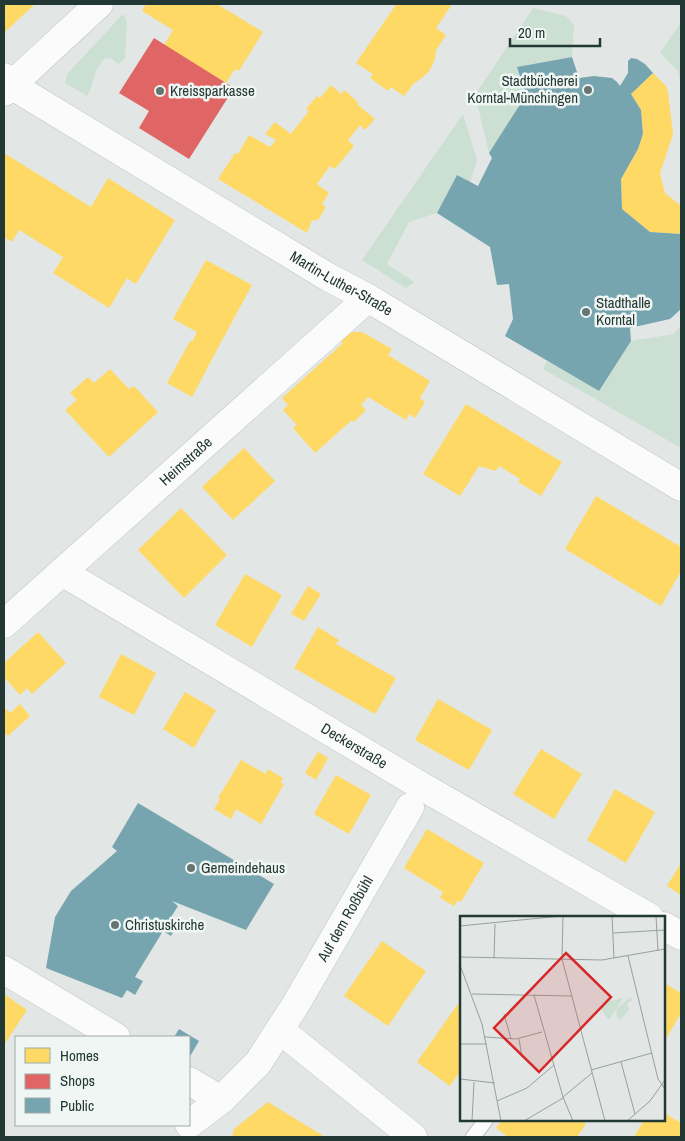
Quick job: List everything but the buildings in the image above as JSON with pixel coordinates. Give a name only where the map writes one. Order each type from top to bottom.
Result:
[{"type":"street","points":[[6,85],[99,4]]},
{"type":"street","name":"Martin-Luther-Straße","points":[[6,85],[328,277],[368,298],[681,487]]},
{"type":"street","name":"Heimstraße","points":[[4,624],[368,298]]},
{"type":"street","name":"Deckerstraße","points":[[62,572],[423,787],[647,916]]},
{"type":"street","name":"Auf dem Roßbühl","points":[[190,1123],[221,1100],[258,1063],[337,935],[410,807]]},
{"type":"street","points":[[665,927],[681,936]]},
{"type":"street","points":[[4,970],[114,1036]]},
{"type":"street","points":[[280,1030],[413,1137]]},
{"type":"street","points":[[190,1082],[221,1100]]},
{"type":"street","name":"Auf dem Roßbühl","points":[[171,1137],[185,1126]]},
{"type":"lane","points":[[473,1137],[485,1121]]},
{"type":"green space","points":[[533,8],[566,16],[574,25],[572,57],[517,67],[526,95],[489,153],[475,95]]},
{"type":"green space","points":[[123,14],[127,21],[125,58],[118,64],[111,58],[104,59],[96,70],[87,96],[65,83],[68,73]]},
{"type":"green space","points":[[681,22],[681,87],[678,71],[660,53]]},
{"type":"green space","points":[[463,114],[477,160],[470,182],[457,175],[437,213],[409,222],[387,264],[414,282],[406,288],[362,260]]},
{"type":"green space","points":[[681,325],[681,448],[543,369],[547,361],[599,391],[631,341],[674,334]]},
{"type":"place","name":"Stadtbücherei Korntal-Münchingen","points":[[588,90]]},
{"type":"place","name":"Kreissparkasse","points":[[160,91]]},
{"type":"place","name":"Stadthalle Korntal","points":[[586,312]]},
{"type":"place","name":"Gemeindehaus","points":[[191,868]]},
{"type":"place","name":"Christuskirche","points":[[115,925]]}]
